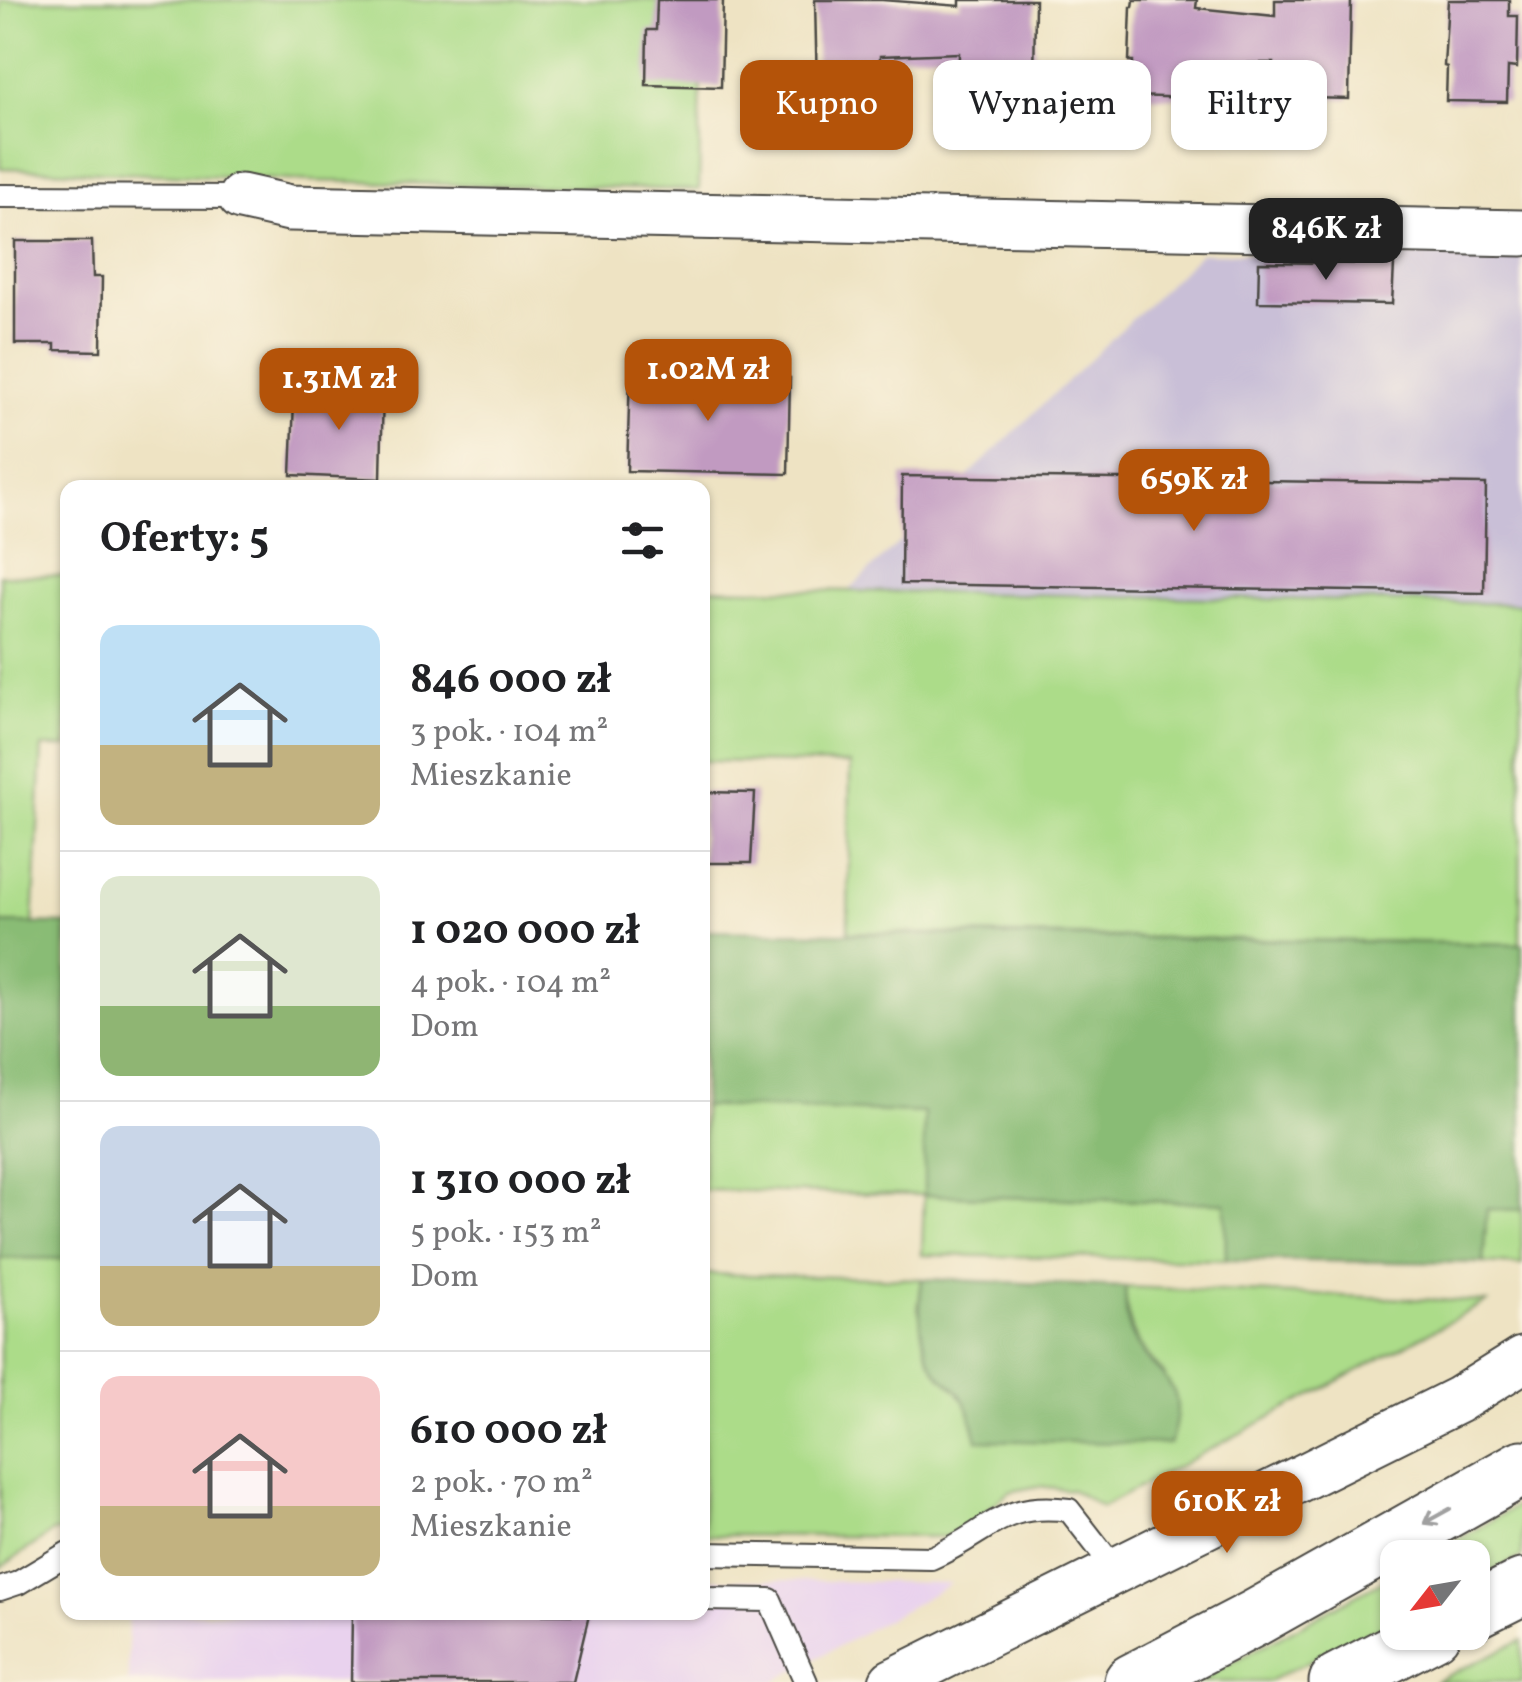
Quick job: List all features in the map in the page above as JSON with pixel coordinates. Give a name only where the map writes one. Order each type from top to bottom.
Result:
[{"type":"main road","points":[[1132,1682],[1256,1618],[1522,1468]]},
{"type":"main road","points":[[1490,1603],[1522,1587]]},
{"type":"main road","points":[[1337,1682],[1398,1650]]},
{"type":"street","points":[[242,197],[290,208],[1522,233]]},
{"type":"street","points":[[892,1682],[1458,1400],[1522,1360]]},
{"type":"lane","points":[[0,196],[242,197]]},
{"type":"lane","points":[[710,1554],[931,1558],[1010,1512],[1042,1507],[1069,1510],[1115,1570]]},
{"type":"lane","points":[[0,1589],[60,1558]]},
{"type":"lane","points":[[710,1599],[770,1600],[806,1682]]},
{"type":"shaded area","points":[[1201,253],[1522,255],[1522,604],[848,591]]},
{"type":"shaded area","points":[[710,1579],[952,1583],[774,1682],[128,1682],[128,1620],[710,1620]]},
{"type":"green space","points":[[0,0],[702,0],[699,190],[310,181],[0,168]]},
{"type":"green space","points":[[0,575],[60,576],[60,747],[42,747],[33,924],[0,923]]},
{"type":"green space","points":[[710,588],[1522,604],[1520,944],[848,932],[850,764],[710,761]]},
{"type":"green space","points":[[0,923],[60,924],[60,1259],[0,1258]]},
{"type":"green space","points":[[710,931],[1522,944],[1522,1210],[1487,1209],[1483,1263],[1226,1260],[1225,1203],[924,1195],[924,1113],[710,1106]]},
{"type":"green space","points":[[710,1106],[925,1112],[925,1195],[1226,1203],[1226,1260],[922,1255],[924,1195],[710,1190]]},
{"type":"green space","points":[[1487,1208],[1522,1210],[1522,1265],[1483,1263]]},
{"type":"green space","points":[[0,1258],[60,1259],[60,1531],[0,1568]]},
{"type":"green space","points":[[710,1274],[922,1279],[918,1309],[937,1372],[968,1406],[977,1440],[1165,1375],[1135,1336],[1125,1287],[1486,1302],[1102,1507],[1072,1490],[1038,1486],[1009,1492],[974,1522],[945,1537],[710,1535]]},
{"type":"green space","points":[[922,1279],[1125,1287],[1132,1334],[1174,1392],[1176,1421],[1170,1444],[977,1440],[964,1400],[938,1373],[926,1352],[920,1315]]},
{"type":"green space","points":[[1522,1503],[1522,1557],[1490,1573],[1490,1540],[1457,1540]]},
{"type":"green space","points":[[1380,1582],[1380,1626],[1266,1682],[1196,1682]]},
{"type":"green space","points":[[1522,1640],[1522,1682],[1434,1682]]},
{"type":"building","points":[[657,0],[723,0],[721,87],[646,85],[647,30],[656,30]]},
{"type":"building","points":[[815,0],[960,6],[960,0],[1035,0],[1034,60],[959,60],[959,53],[880,56],[880,60],[816,60]]},
{"type":"building","points":[[1134,0],[1197,0],[1196,8],[1275,16],[1275,0],[1351,0],[1349,99],[1327,98],[1327,60],[1171,60],[1171,97],[1151,97],[1151,60],[1129,60]]},
{"type":"building","points":[[1448,0],[1509,0],[1509,16],[1518,16],[1517,68],[1508,67],[1507,102],[1446,101]]},
{"type":"building","points":[[15,241],[92,241],[93,277],[102,277],[101,351],[55,350],[55,344],[15,344]]},
{"type":"building","points":[[1259,262],[1394,264],[1392,304],[1258,302]]},
{"type":"building","points":[[630,373],[790,378],[788,474],[627,471]]},
{"type":"building","points":[[316,385],[383,387],[381,479],[291,475],[294,401],[315,402]]},
{"type":"building","points":[[902,476],[1486,484],[1484,593],[901,584]]},
{"type":"building","points":[[710,792],[755,793],[751,863],[710,863]]},
{"type":"building","points":[[352,1620],[588,1620],[573,1682],[351,1682]]}]
